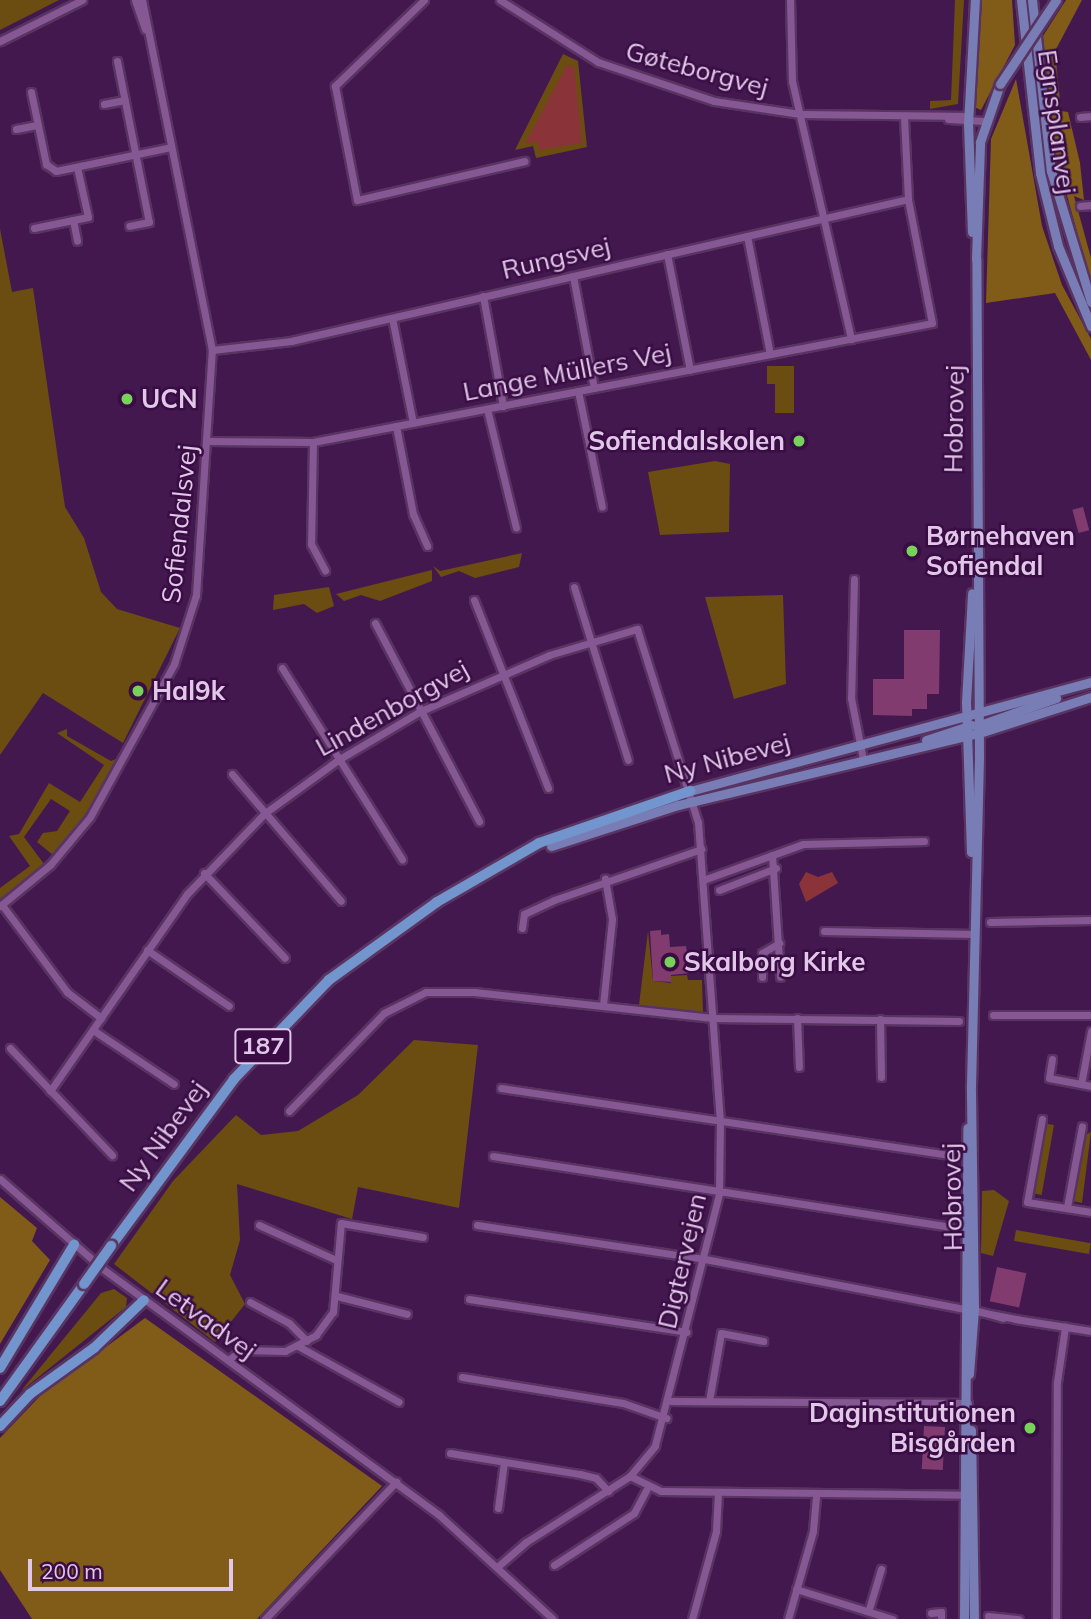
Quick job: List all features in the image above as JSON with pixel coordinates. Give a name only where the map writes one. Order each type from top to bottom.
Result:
[{"type":"highway","name":"Ny Nibevej","points":[[0,1401],[219,1098],[277,1030],[328,980],[393,932],[504,863],[577,827],[692,796]]},
{"type":"highway","name":"Ny Nibevej","points":[[504,863],[551,846]]},
{"type":"highway","points":[[0,1368],[74,1245]]},
{"type":"highway","points":[[0,1426],[30,1394],[94,1349],[144,1300]]},
{"type":"main road","name":"Hobrovej","points":[[969,1374],[975,1309],[971,1084],[976,259],[970,121],[975,0]]},
{"type":"main road","name":"Egnsplanvej","points":[[1021,0],[1040,173],[1058,246],[1091,326]]},
{"type":"main road","name":"Egnsplanvej","points":[[1032,0],[1051,172],[1091,302]]},
{"type":"main road","name":"Hobrovej","points":[[976,259],[984,121],[1000,85],[1056,0]]},
{"type":"main road","points":[[970,121],[978,238]]},
{"type":"main road","name":"Hobrovej","points":[[973,885],[978,798],[967,618],[974,580]]},
{"type":"main road","name":"187","points":[[974,726],[1090,689]]},
{"type":"main road","name":"187","points":[[974,726],[1062,707],[1090,689]]},
{"type":"main road","name":"Ny Nibevej","points":[[551,846],[692,796],[860,746],[974,726]]},
{"type":"main road","name":"Ny Nibevej","points":[[692,796],[863,759],[974,726]]},
{"type":"main road","name":"Hobrovej","points":[[971,1084],[963,1175],[964,1307],[969,1374],[974,1619]]},
{"type":"main road","name":"Hobrovej","points":[[964,1619],[970,1495]]},
{"type":"street","points":[[0,41],[88,0]]},
{"type":"street","name":"Sofiendalsvej","points":[[135,0],[152,48]]},
{"type":"street","name":"Sofiendalsvej","points":[[1,905],[50,865],[90,817],[174,664],[196,595],[209,441],[212,350],[142,0]]},
{"type":"street","points":[[424,0],[335,86],[357,200],[525,162]]},
{"type":"street","name":"Gøteborgvej","points":[[500,0],[598,62],[714,101],[800,114],[984,121]]},
{"type":"street","points":[[790,0],[790,68],[827,218],[851,339]]},
{"type":"street","points":[[117,61],[149,222],[129,226]]},
{"type":"street","points":[[31,92],[46,163],[56,172],[172,147]]},
{"type":"street","points":[[104,104],[125,100]]},
{"type":"street","points":[[1080,117],[1091,116]]},
{"type":"street","points":[[904,117],[908,199]]},
{"type":"street","points":[[16,129],[37,125]]},
{"type":"street","points":[[34,228],[88,217],[77,167]]},
{"type":"street","name":"Rungsvej","points":[[212,350],[290,341],[908,199]]},
{"type":"street","name":"Lange Müllers Vej","points":[[209,441],[313,442],[932,323],[908,199]]},
{"type":"street","points":[[1080,206],[1091,205]]},
{"type":"street","points":[[73,220],[77,241]]},
{"type":"street","points":[[747,236],[771,354]]},
{"type":"street","points":[[667,254],[690,370]]},
{"type":"street","points":[[573,276],[594,388]]},
{"type":"street","points":[[483,296],[503,406]]},
{"type":"street","points":[[392,318],[413,423]]},
{"type":"street","points":[[578,391],[602,508]]},
{"type":"street","points":[[487,409],[516,528]]},
{"type":"street","points":[[396,426],[413,514],[427,545]]},
{"type":"street","points":[[313,442],[311,544],[325,570]]},
{"type":"street","points":[[854,579],[851,698],[863,759]]},
{"type":"street","points":[[574,587],[628,760]]},
{"type":"street","points":[[474,600],[548,788]]},
{"type":"street","points":[[375,623],[479,821]]},
{"type":"street","name":"Lindenborgvej","points":[[50,1091],[147,950],[204,873],[265,813],[338,760],[421,711],[502,673],[591,640],[631,629],[642,636],[692,796]]},
{"type":"street","points":[[282,668],[401,859]]},
{"type":"street","points":[[232,774],[341,901]]},
{"type":"street","name":"Digtervejen","points":[[498,1567],[522,1546],[630,1476],[655,1446],[671,1401],[719,1194],[720,1121],[701,849],[692,796]]},
{"type":"street","points":[[703,880],[803,844],[924,841]]},
{"type":"street","points":[[522,928],[524,915],[605,879],[701,849]]},
{"type":"street","points":[[772,855],[776,868],[780,977]]},
{"type":"street","points":[[719,890],[776,868]]},
{"type":"street","points":[[204,873],[285,958]]},
{"type":"street","points":[[603,1005],[612,919],[605,879]]},
{"type":"street","points":[[1,905],[67,992],[101,1018]]},
{"type":"street","points":[[990,922],[1091,920]]},
{"type":"street","points":[[824,931],[973,934]]},
{"type":"street","points":[[762,977],[762,953],[779,943]]},
{"type":"street","points":[[147,950],[229,1006]]},
{"type":"street","points":[[289,1111],[384,1013],[412,996],[442,990],[713,1018],[959,1021]]},
{"type":"street","points":[[993,1015],[1091,1015]]},
{"type":"street","points":[[797,1018],[799,1067]]},
{"type":"street","points":[[880,1019],[881,1077]]},
{"type":"street","points":[[93,1030],[174,1084]]},
{"type":"street","points":[[1081,1084],[1091,1031]]},
{"type":"street","points":[[10,1048],[113,1155]]},
{"type":"street","points":[[1052,1059],[1049,1078],[1091,1086]]},
{"type":"street","points":[[501,1088],[955,1156]]},
{"type":"street","points":[[1042,1119],[1027,1202],[1091,1212]]},
{"type":"street","points":[[1067,1207],[1082,1126]]},
{"type":"street","points":[[493,1156],[719,1194],[950,1227]]},
{"type":"street","name":"Letvadvej","points":[[0,1180],[74,1245],[144,1300],[396,1482],[498,1567],[553,1619]]},
{"type":"street","points":[[228,1360],[242,1350],[298,1346],[307,1341],[333,1312],[337,1296],[341,1223],[423,1237]]},
{"type":"street","points":[[259,1225],[337,1260]]},
{"type":"street","points":[[477,1225],[705,1259],[1091,1331]]},
{"type":"street","points":[[337,1296],[407,1314]]},
{"type":"street","points":[[469,1299],[687,1332]]},
{"type":"street","points":[[250,1302],[289,1323],[307,1341]]},
{"type":"street","points":[[1056,1619],[1057,1382],[1065,1327]]},
{"type":"street","points":[[709,1401],[721,1333],[763,1341]]},
{"type":"street","points":[[298,1346],[399,1402]]},
{"type":"street","points":[[462,1377],[623,1403],[666,1418]]},
{"type":"street","points":[[671,1401],[969,1403]]},
{"type":"street","points":[[450,1453],[596,1478],[608,1492]]},
{"type":"street","points":[[498,1508],[504,1462]]},
{"type":"street","points":[[630,1476],[647,1489],[970,1495]]},
{"type":"street","points":[[265,1619],[396,1482]]},
{"type":"street","points":[[554,1564],[634,1513],[647,1489]]},
{"type":"street","points":[[692,1619],[716,1531],[718,1492]]},
{"type":"street","points":[[788,1619],[816,1494]]},
{"type":"street","points":[[869,1609],[881,1569]]},
{"type":"street","points":[[796,1589],[869,1609],[892,1619]]},
{"type":"street","points":[[931,1613],[941,1612],[941,1619]]},
{"type":"street","points":[[988,1616],[1019,1619]]},
{"type":"shaded area","points":[[0,0],[59,0],[0,30]]},
{"type":"shaded area","points":[[955,0],[964,0],[958,104],[930,109],[930,101],[951,100]]},
{"type":"shaded area","points":[[982,0],[1012,0],[1015,45],[981,110],[974,107]]},
{"type":"shaded area","points":[[1066,0],[1082,0],[1055,51],[1061,111],[1068,112],[1080,163],[1084,200],[1074,196],[1091,258],[1091,283],[1051,137],[1043,36]]},
{"type":"shaded area","points":[[563,54],[578,61],[587,147],[536,158],[533,146],[515,150]]},
{"type":"shaded area","points":[[567,65],[574,67],[582,143],[539,150],[538,141],[525,144]]},
{"type":"shaded area","points":[[1016,79],[1042,226],[1062,285],[1091,339],[1091,360],[1055,293],[986,303],[991,139]]},
{"type":"shaded area","points":[[0,229],[12,292],[33,288],[65,507],[84,538],[101,592],[117,609],[180,628],[123,743],[43,693],[0,755]]},
{"type":"shaded area","points":[[767,366],[794,366],[794,413],[775,413],[775,384],[767,384]]},
{"type":"shaded area","points":[[715,461],[730,464],[729,532],[660,535],[648,472]]},
{"type":"shaded area","points":[[522,553],[519,567],[475,578],[459,571],[441,577],[433,566],[440,571]]},
{"type":"shaded area","points":[[432,570],[432,581],[380,601],[361,595],[344,601],[336,594]]},
{"type":"shaded area","points":[[329,587],[334,606],[317,613],[304,604],[273,610],[274,595]]},
{"type":"shaded area","points":[[783,595],[786,684],[734,699],[705,597]]},
{"type":"shaded area","points":[[67,729],[67,736],[111,761],[118,758],[84,817],[53,855],[37,842],[43,833],[57,831],[70,811],[51,799],[24,837],[44,864],[0,899],[0,888],[30,866],[9,836],[19,834],[49,783],[80,802],[104,765],[57,733]]},
{"type":"shaded area","points":[[806,872],[818,877],[832,872],[838,883],[806,902],[799,884]]},
{"type":"shaded area","points":[[648,931],[653,981],[671,983],[671,976],[687,975],[688,980],[702,980],[703,1012],[639,1005]]},
{"type":"shaded area","points":[[414,1040],[478,1045],[459,1208],[358,1187],[352,1219],[237,1184],[240,1240],[230,1275],[245,1304],[215,1342],[114,1264],[173,1181],[236,1115],[261,1135],[298,1131],[358,1095]]},
{"type":"shaded area","points":[[1045,1123],[1054,1125],[1042,1195],[1033,1193]]},
{"type":"shaded area","points":[[1091,1132],[1082,1203],[1073,1201],[1085,1135]]},
{"type":"shaded area","points":[[994,1190],[1009,1201],[993,1256],[981,1253],[982,1191]]},
{"type":"shaded area","points":[[0,1197],[37,1228],[32,1241],[50,1260],[0,1344]]},
{"type":"shaded area","points":[[1016,1230],[1091,1243],[1089,1254],[1014,1241]]},
{"type":"shaded area","points":[[114,1289],[127,1298],[126,1307],[21,1391],[101,1293]]},
{"type":"shaded area","points":[[145,1318],[382,1486],[257,1619],[32,1619],[0,1570],[0,1438],[40,1396]]},
{"type":"building","points":[[1083,507],[1089,530],[1079,533],[1072,510]]},
{"type":"building","points":[[904,630],[940,630],[939,694],[927,694],[927,709],[912,709],[912,716],[873,715],[873,679],[904,679]]},
{"type":"building","name":"Skalborg Kirke","points":[[661,930],[661,935],[669,934],[670,947],[686,946],[690,973],[671,975],[671,982],[653,981],[650,931]]},
{"type":"building","points":[[997,1267],[1026,1273],[1019,1307],[990,1301]]},
{"type":"building","points":[[924,1426],[945,1427],[943,1470],[922,1469]]},
{"type":"place","name":"UCN","points":[[127,399]]},
{"type":"place","name":"Sofiendalskolen","points":[[799,441]]},
{"type":"place","name":"Børnehaven Sofiendal","points":[[912,551]]},
{"type":"place","name":"Hal9k","points":[[138,691]]},
{"type":"place","name":"Skalborg Kirke","points":[[670,962]]},
{"type":"place","name":"Daginstitutionen Bisgården","points":[[1030,1428]]}]
